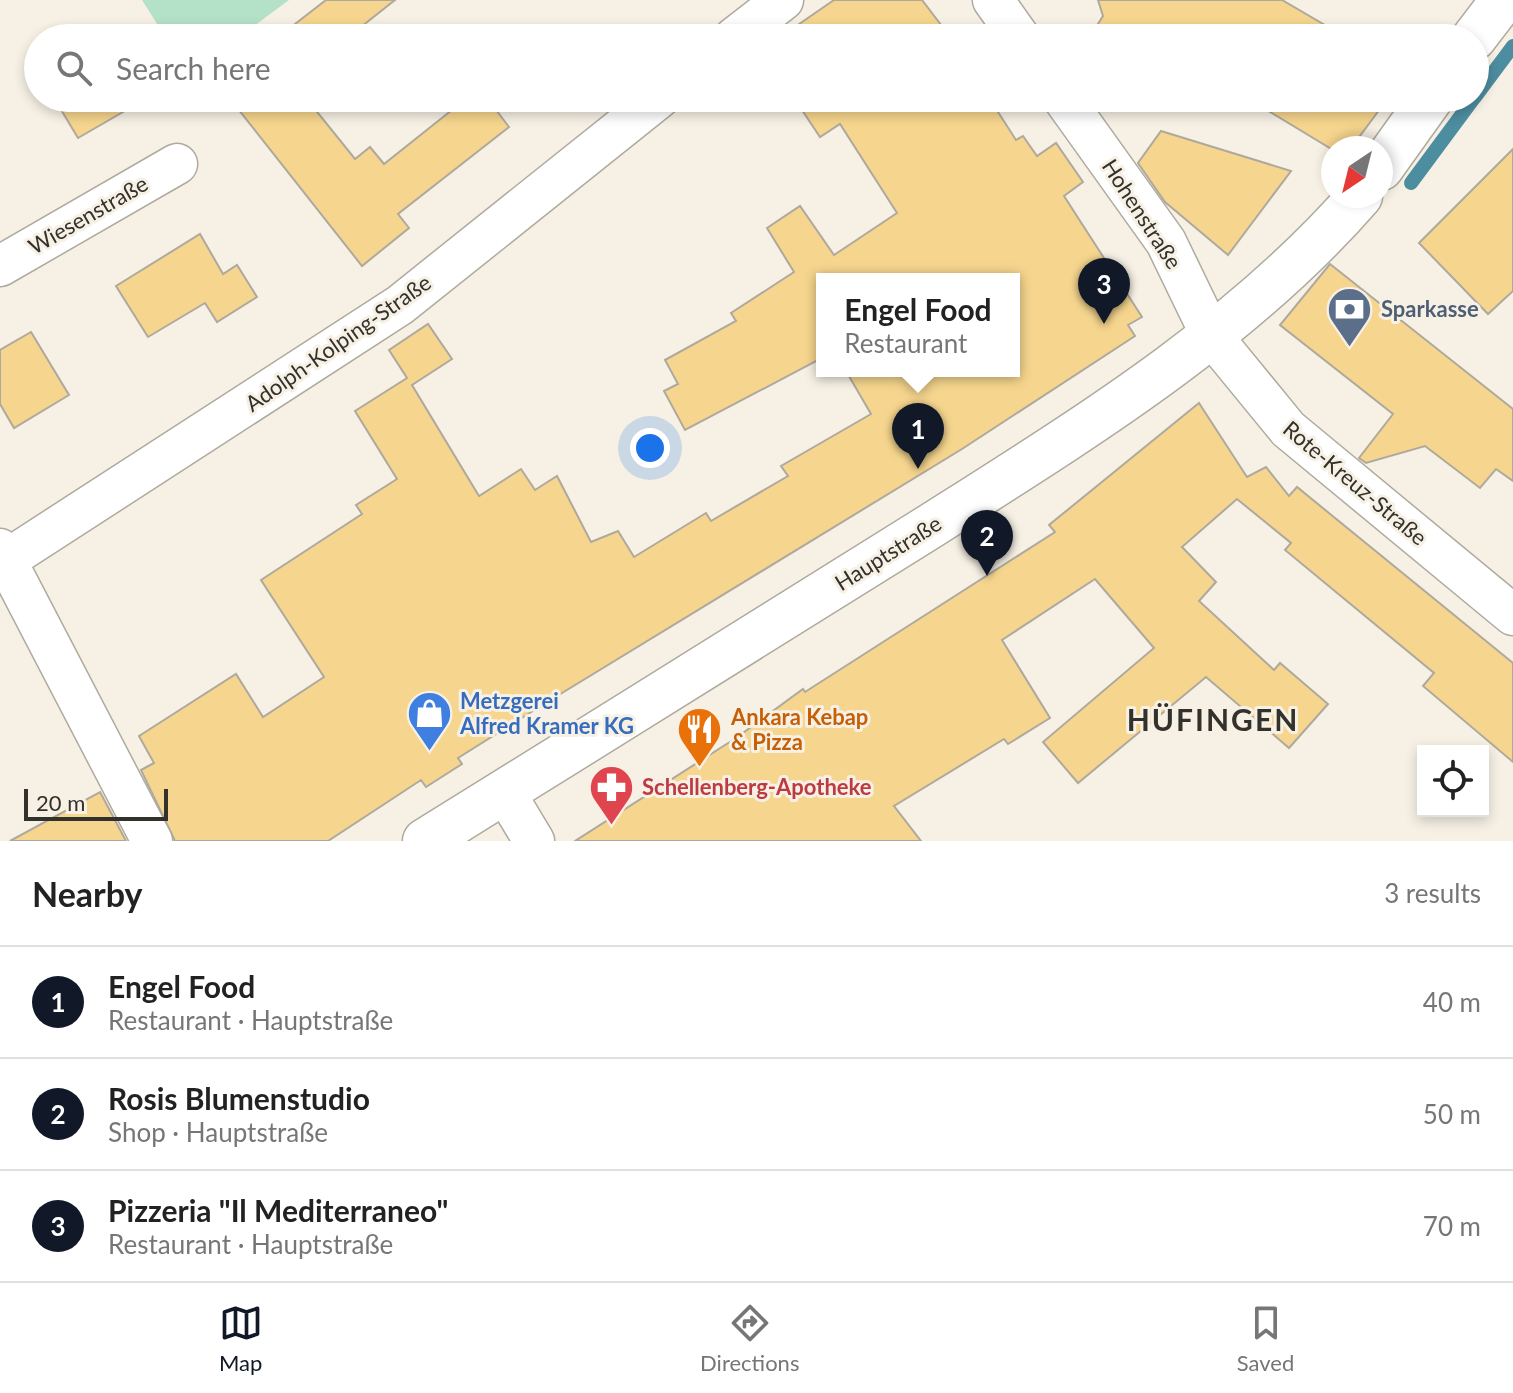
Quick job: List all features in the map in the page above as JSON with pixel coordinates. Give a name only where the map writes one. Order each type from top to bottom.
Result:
[{"type":"main road","points":[[1393,151],[1421,112]]},
{"type":"main road","name":"Hauptstraße","points":[[425,841],[1059,444],[1211,335],[1331,229],[1349,208]]},
{"type":"street","points":[[752,24],[783,0]]},
{"type":"street","points":[[993,0],[1010,24]]},
{"type":"street","name":"Adolph-Kolping-Straße","points":[[2,558],[400,305],[641,112]]},
{"type":"street","name":"Hohenstraße","points":[[1073,112],[1166,242],[1211,335]]},
{"type":"street","name":"Wiesenstraße","points":[[0,266],[177,164]]},
{"type":"street","name":"Rote-Kreuz-Straße","points":[[1211,335],[1288,429],[1513,615]]},
{"type":"street","points":[[2,558],[152,841]]},
{"type":"street","points":[[504,791],[534,841]]},
{"type":"green space","points":[[142,0],[289,0],[257,24],[157,24]]},
{"type":"building","points":[[326,0],[395,0],[365,24],[295,24]]},
{"type":"building","points":[[834,0],[922,0],[940,24],[799,24]]},
{"type":"building","points":[[1098,0],[1282,0],[1323,24],[1098,24],[1103,16]]},
{"type":"building","points":[[62,112],[123,112],[78,138]]},
{"type":"building","points":[[240,112],[317,112],[355,159],[370,147],[384,164],[449,112],[498,112],[509,127],[398,214],[409,228],[362,266]]},
{"type":"building","points":[[803,112],[998,112],[1016,140],[1023,136],[1037,156],[1056,143],[1083,182],[1064,196],[1142,317],[1128,325],[1135,336],[962,449],[458,758],[462,764],[426,787],[421,780],[328,841],[175,841],[141,770],[154,763],[139,736],[236,674],[263,717],[324,677],[261,580],[362,514],[356,505],[397,479],[355,411],[407,378],[389,350],[428,324],[452,359],[412,385],[479,496],[521,469],[535,490],[557,476],[591,542],[618,531],[634,557],[706,513],[711,521],[788,476],[781,466],[871,414],[849,377],[1020,377],[1020,273],[816,273],[816,361],[685,430],[664,391],[678,384],[665,360],[736,321],[731,313],[794,272],[767,228],[800,206],[834,255],[897,213],[840,124],[820,137]]},
{"type":"building","points":[[1270,112],[1378,112],[1360,136],[1321,136],[1321,143]]},
{"type":"building","points":[[1161,131],[1291,171],[1228,255],[1165,202],[1138,163]]},
{"type":"building","points":[[1513,149],[1513,291],[1488,314],[1419,243]]},
{"type":"building","points":[[200,234],[223,274],[237,265],[257,297],[217,322],[205,303],[148,337],[116,286]]},
{"type":"building","points":[[1330,264],[1513,409],[1513,481],[1496,469],[1480,488],[1425,446],[1366,463],[1359,458],[1393,414],[1280,325]]},
{"type":"building","points":[[31,332],[69,395],[14,428],[0,404],[0,350]]},
{"type":"building","points":[[1199,403],[1247,477],[1266,467],[1289,496],[1297,487],[1513,663],[1513,762],[1423,686],[1434,673],[1285,550],[1291,543],[1237,499],[1182,547],[1216,582],[1199,601],[1274,670],[1280,663],[1328,704],[1289,748],[1206,677],[1078,783],[1043,742],[1154,648],[1095,579],[1002,640],[1050,718],[1008,744],[1004,739],[894,806],[921,841],[575,841],[736,738],[803,689],[805,692],[1055,532],[1049,525]]},
{"type":"building","points":[[100,792],[126,841],[10,841]]},
{"type":"waterway","points":[[1489,78],[1513,46]]},
{"type":"waterway","points":[[1411,183],[1464,112]]},
{"type":"place","name":"Pizzeria \"Il Mediterraneo\"","points":[[1104,324]]},
{"type":"place","name":"Sparkasse","points":[[1350,348]]},
{"type":"place","name":"Engel Food","points":[[918,469]]},
{"type":"place","name":"Rosis Blumenstudio","points":[[987,576]]},
{"type":"place","name":"Metzgerei Alfred Kramer KG","points":[[429,753]]},
{"type":"place","name":"Ankara Kebap & Pizza","points":[[700,769]]},
{"type":"place","name":"Schellenberg-Apotheke","points":[[611,826]]},
{"type":"district","name":"HÜFINGEN","points":[[1213,721]]}]
